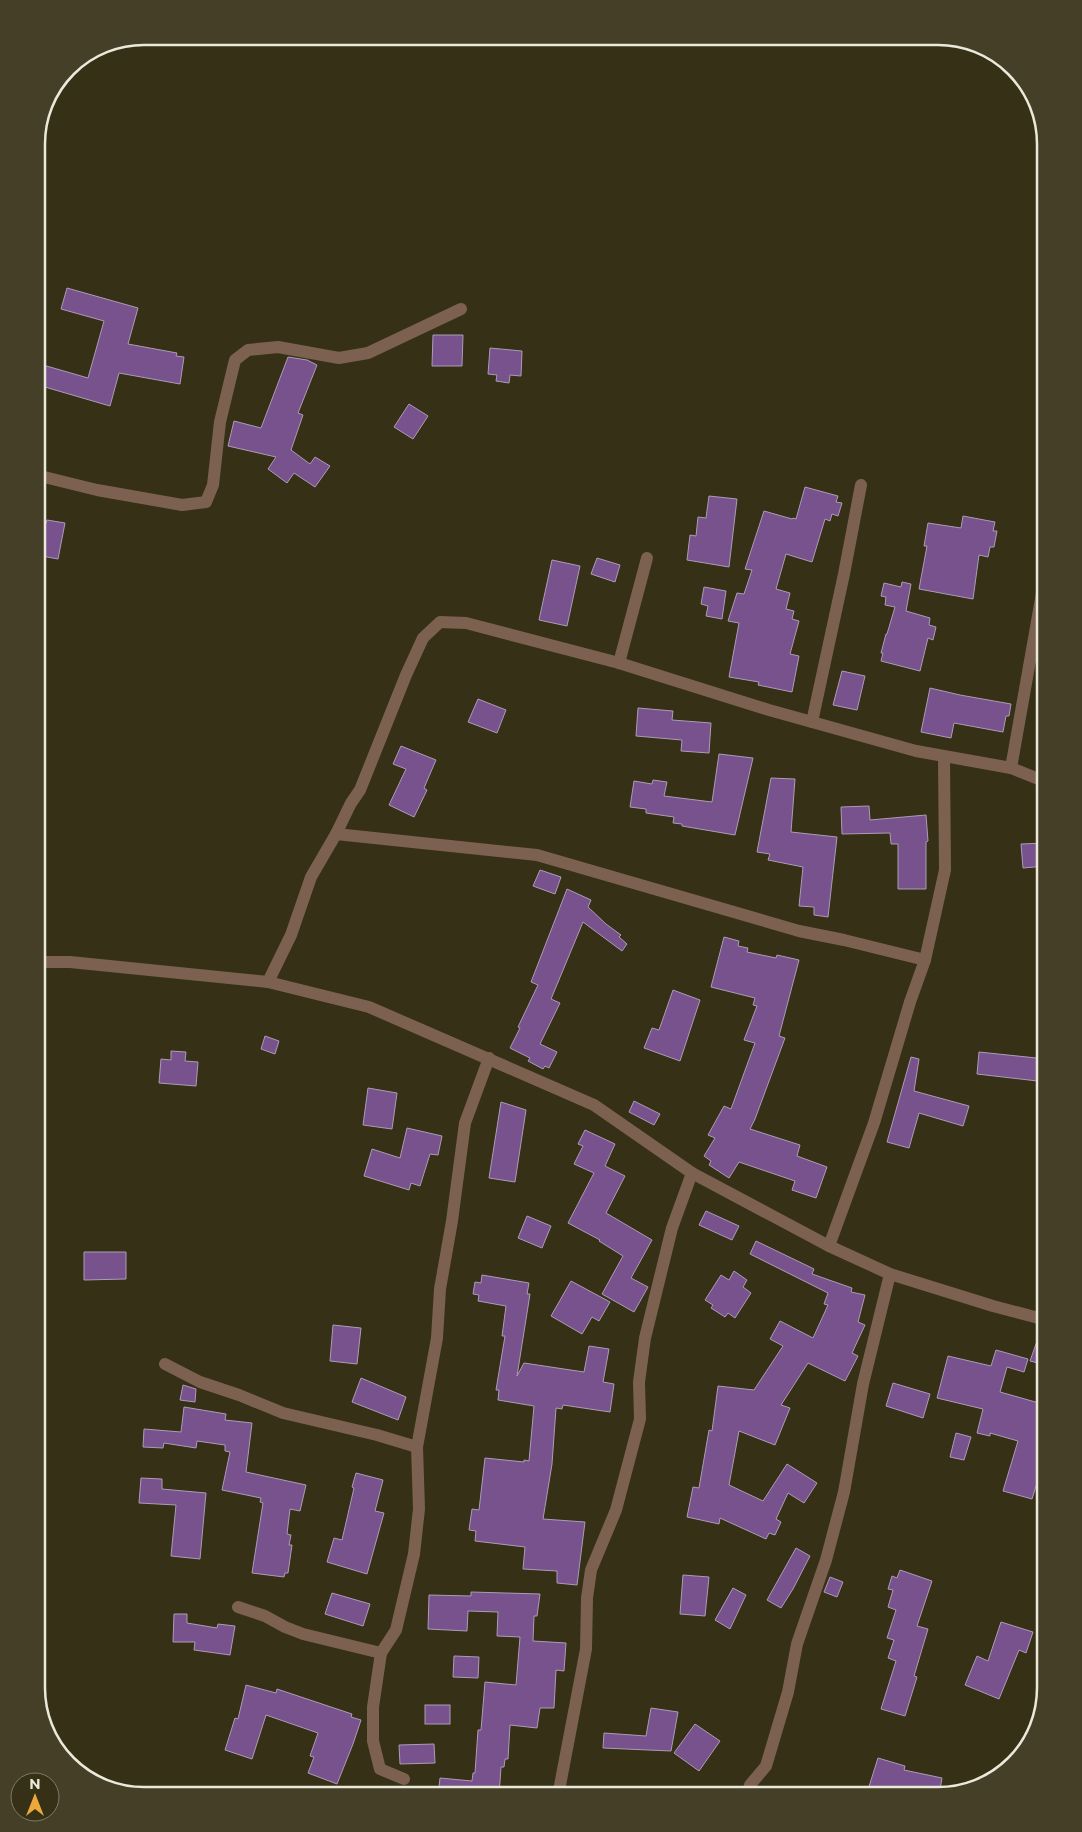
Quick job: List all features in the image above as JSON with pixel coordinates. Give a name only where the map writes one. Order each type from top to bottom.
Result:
[{"type":"street","points":[[45,477],[97,490],[182,505],[206,502],[213,485],[220,422],[235,360],[248,350],[278,347],[338,358],[368,353],[461,309]]},
{"type":"street","points":[[812,722],[861,485]]},
{"type":"street","points":[[619,664],[647,558]]},
{"type":"street","points":[[1011,768],[1037,621]]},
{"type":"street","points":[[268,982],[291,935],[311,877],[360,790],[406,675],[423,638],[440,622],[466,623],[619,664],[812,722],[944,757],[1011,768],[1037,778]]},
{"type":"street","points":[[829,1246],[874,1123],[910,1002],[925,960],[945,870],[944,757]]},
{"type":"street","points":[[336,834],[537,855],[799,931],[925,960]]},
{"type":"street","points":[[45,962],[70,962],[268,982],[368,1006],[594,1104],[692,1172],[829,1246],[890,1274],[1037,1318]]},
{"type":"street","points":[[404,1779],[380,1770],[373,1741],[373,1707],[381,1653],[396,1630],[414,1554],[419,1508],[417,1447],[437,1338],[440,1289],[452,1221],[465,1123],[489,1058]]},
{"type":"street","points":[[560,1787],[586,1649],[587,1598],[591,1570],[616,1510],[640,1419],[639,1382],[645,1338],[672,1228],[692,1172]]},
{"type":"street","points":[[749,1787],[766,1766],[788,1692],[797,1644],[826,1560],[844,1492],[863,1384],[890,1274]]},
{"type":"street","points":[[165,1364],[200,1382],[283,1413],[368,1432],[417,1447]]},
{"type":"street","points":[[238,1607],[265,1616],[303,1634],[381,1653]]},
{"type":"building","points":[[67,288],[138,308],[128,344],[177,353],[176,356],[184,357],[180,384],[119,373],[110,406],[45,387],[45,366],[88,378],[104,321],[61,309]]},
{"type":"building","points":[[433,335],[463,335],[462,366],[432,366]]},
{"type":"building","points":[[490,348],[522,351],[521,376],[510,375],[509,383],[496,381],[497,375],[488,374]]},
{"type":"building","points":[[288,357],[307,360],[317,365],[298,413],[303,415],[291,450],[310,464],[315,457],[330,466],[315,487],[294,473],[287,483],[268,469],[276,457],[228,446],[234,421],[261,428]]},
{"type":"building","points":[[409,404],[428,416],[413,439],[394,427]]},
{"type":"building","points":[[805,487],[838,496],[836,502],[842,503],[838,516],[832,514],[830,521],[825,519],[812,562],[786,554],[776,589],[790,593],[786,609],[794,611],[792,619],[799,621],[790,654],[799,656],[792,692],[758,685],[759,682],[729,677],[739,623],[728,621],[737,593],[744,594],[752,570],[745,569],[764,511],[796,519]]},
{"type":"building","points":[[709,496],[737,499],[729,567],[687,560],[690,535],[696,536],[698,517],[706,518]]},
{"type":"building","points":[[963,516],[995,522],[993,531],[997,531],[994,547],[990,547],[988,557],[979,555],[973,599],[919,589],[927,546],[924,546],[928,523],[961,528]]},
{"type":"building","points":[[47,520],[65,523],[58,559],[45,557],[45,526]]},
{"type":"building","points":[[597,558],[620,565],[615,582],[591,574]]},
{"type":"building","points":[[552,560],[580,566],[567,626],[539,620]]},
{"type":"building","points":[[902,582],[911,584],[906,611],[930,618],[929,625],[936,627],[933,640],[928,638],[920,671],[881,661],[883,653],[881,653],[895,607],[885,605],[886,597],[881,596],[884,583],[901,587]]},
{"type":"building","points":[[704,587],[726,591],[722,619],[706,616],[708,606],[701,604]]},
{"type":"building","points":[[842,671],[865,676],[857,710],[833,705]]},
{"type":"building","points":[[930,688],[1011,704],[1009,716],[1006,716],[1003,732],[954,723],[951,738],[921,732]]},
{"type":"building","points":[[478,699],[506,710],[497,733],[468,722]]},
{"type":"building","points":[[638,708],[673,711],[672,720],[711,723],[709,753],[681,751],[682,740],[636,736]]},
{"type":"building","points":[[401,746],[436,760],[424,788],[427,790],[414,817],[389,805],[406,769],[393,764]]},
{"type":"building","points":[[719,754],[753,758],[735,835],[682,826],[682,824],[673,823],[674,817],[646,813],[646,809],[630,807],[634,781],[652,784],[653,780],[667,782],[664,796],[712,802]]},
{"type":"building","points":[[771,778],[795,779],[791,832],[837,837],[828,917],[814,915],[814,907],[799,906],[803,867],[768,860],[770,854],[757,852]]},
{"type":"building","points":[[869,806],[870,820],[926,815],[928,841],[926,842],[926,889],[898,889],[898,844],[891,844],[890,833],[842,834],[841,807]]},
{"type":"building","points":[[1037,843],[1037,867],[1023,868],[1021,844]]},
{"type":"building","points":[[540,870],[561,877],[555,894],[533,886]]},
{"type":"building","points":[[567,889],[591,900],[588,907],[621,935],[619,937],[627,944],[622,951],[583,922],[551,999],[560,1003],[540,1044],[557,1052],[549,1068],[545,1066],[543,1069],[528,1061],[530,1058],[510,1048],[538,985],[531,982]]},
{"type":"building","points":[[724,937],[739,941],[738,946],[748,948],[747,952],[776,958],[777,955],[799,960],[779,1036],[785,1038],[750,1129],[800,1145],[797,1156],[827,1167],[816,1198],[792,1190],[795,1181],[739,1162],[729,1178],[709,1165],[711,1161],[704,1156],[715,1138],[708,1135],[724,1106],[731,1109],[755,1043],[744,1040],[757,1006],[753,1005],[755,998],[711,987]]},
{"type":"building","points":[[673,990],[700,1000],[680,1061],[644,1048],[652,1028],[659,1030]]},
{"type":"building","points":[[265,1036],[279,1041],[275,1054],[261,1049]]},
{"type":"building","points":[[171,1051],[186,1052],[185,1061],[198,1062],[196,1086],[159,1083],[161,1059],[171,1060]]},
{"type":"building","points":[[979,1052],[1037,1058],[1037,1081],[977,1074]]},
{"type":"building","points":[[911,1057],[919,1059],[914,1091],[969,1106],[963,1126],[919,1113],[909,1148],[887,1142]]},
{"type":"building","points":[[368,1088],[397,1093],[392,1129],[363,1125]]},
{"type":"building","points":[[634,1101],[660,1114],[654,1125],[629,1112]]},
{"type":"building","points":[[501,1102],[526,1110],[515,1182],[489,1178]]},
{"type":"building","points":[[407,1128],[442,1136],[438,1155],[430,1154],[420,1186],[411,1183],[409,1190],[364,1176],[372,1149],[400,1158]]},
{"type":"building","points":[[585,1130],[615,1144],[605,1166],[625,1176],[606,1213],[652,1240],[631,1278],[648,1287],[634,1312],[602,1294],[623,1256],[600,1240],[568,1223],[594,1173],[574,1164],[583,1146],[578,1144]]},
{"type":"building","points":[[706,1211],[739,1226],[732,1240],[699,1225]]},
{"type":"building","points":[[527,1216],[551,1226],[542,1248],[518,1238]]},
{"type":"building","points":[[756,1241],[814,1269],[812,1274],[852,1288],[851,1292],[865,1295],[858,1322],[865,1325],[852,1353],[858,1356],[845,1381],[808,1363],[781,1405],[790,1408],[775,1445],[739,1431],[729,1485],[763,1501],[787,1464],[817,1483],[804,1503],[788,1493],[776,1519],[781,1522],[775,1535],[769,1533],[766,1539],[720,1518],[719,1524],[687,1517],[693,1487],[699,1488],[709,1430],[712,1431],[718,1386],[754,1390],[783,1346],[770,1339],[780,1321],[813,1338],[828,1305],[824,1304],[828,1293],[750,1254]]},
{"type":"building","points":[[84,1252],[126,1252],[126,1279],[84,1280]]},
{"type":"building","points":[[734,1271],[747,1280],[743,1287],[751,1293],[735,1318],[728,1313],[725,1317],[711,1308],[713,1305],[705,1300],[721,1275],[729,1280]]},
{"type":"building","points":[[482,1275],[529,1283],[527,1294],[530,1294],[517,1376],[524,1363],[584,1372],[589,1346],[609,1349],[603,1382],[614,1384],[610,1412],[563,1405],[562,1409],[556,1408],[552,1464],[543,1519],[585,1522],[577,1585],[557,1583],[557,1571],[523,1569],[525,1547],[475,1541],[476,1531],[469,1530],[472,1509],[479,1510],[485,1458],[529,1461],[534,1406],[498,1400],[499,1390],[496,1390],[505,1336],[502,1336],[506,1306],[478,1301],[479,1295],[473,1294],[475,1282],[481,1283]]},
{"type":"building","points":[[571,1281],[610,1302],[599,1321],[592,1317],[582,1334],[551,1316]]},
{"type":"building","points":[[333,1325],[361,1328],[357,1364],[330,1361]]},
{"type":"building","points":[[1037,1341],[1037,1363],[1030,1361]]},
{"type":"building","points":[[996,1350],[1028,1359],[1024,1372],[1007,1367],[1000,1392],[1037,1402],[1037,1483],[1032,1499],[1003,1491],[1018,1441],[990,1433],[990,1436],[977,1433],[983,1409],[937,1398],[948,1356],[991,1366]]},
{"type":"building","points":[[361,1378],[406,1397],[398,1420],[352,1402]]},
{"type":"building","points":[[893,1383],[930,1394],[923,1418],[886,1406]]},
{"type":"building","points":[[183,1385],[196,1389],[195,1402],[180,1400]]},
{"type":"building","points":[[184,1407],[226,1414],[225,1420],[252,1423],[246,1472],[306,1485],[300,1511],[290,1509],[287,1534],[291,1535],[289,1545],[292,1545],[288,1573],[285,1573],[284,1577],[252,1573],[263,1503],[260,1502],[261,1498],[222,1490],[230,1452],[225,1451],[225,1445],[197,1441],[196,1448],[164,1443],[163,1448],[143,1447],[144,1429],[181,1432]]},
{"type":"building","points":[[956,1433],[971,1437],[964,1460],[950,1457]]},
{"type":"building","points":[[356,1473],[383,1480],[375,1511],[384,1513],[367,1574],[327,1562],[334,1538],[342,1540]]},
{"type":"building","points":[[141,1478],[162,1479],[162,1489],[206,1493],[200,1559],[171,1556],[176,1505],[139,1503]]},
{"type":"building","points":[[796,1548],[810,1556],[781,1608],[767,1600]]},
{"type":"building","points":[[900,1570],[932,1581],[917,1626],[928,1629],[914,1676],[917,1677],[905,1716],[881,1709],[896,1661],[888,1658],[894,1640],[887,1638],[896,1610],[888,1607],[893,1590],[888,1589],[892,1576],[897,1578]]},
{"type":"building","points":[[683,1575],[709,1577],[705,1616],[680,1614]]},
{"type":"building","points":[[830,1577],[843,1582],[837,1597],[824,1592]]},
{"type":"building","points":[[733,1588],[746,1595],[730,1629],[715,1620]]},
{"type":"building","points":[[471,1592],[540,1594],[537,1616],[534,1616],[533,1641],[566,1643],[564,1671],[556,1670],[554,1708],[540,1708],[537,1728],[510,1725],[508,1759],[505,1759],[504,1767],[501,1767],[500,1787],[439,1787],[440,1778],[472,1781],[473,1773],[475,1773],[478,1730],[481,1730],[485,1682],[516,1685],[520,1637],[497,1636],[498,1612],[468,1611],[467,1631],[428,1629],[429,1595],[471,1596]]},
{"type":"building","points":[[332,1593],[370,1604],[363,1626],[325,1614]]},
{"type":"building","points":[[174,1614],[187,1614],[187,1623],[217,1628],[218,1624],[235,1626],[230,1655],[194,1650],[195,1642],[173,1642]]},
{"type":"building","points":[[1001,1622],[1033,1632],[1026,1653],[1019,1650],[999,1699],[965,1685],[977,1656],[988,1661]]},
{"type":"building","points":[[454,1656],[479,1657],[478,1678],[453,1677]]},
{"type":"building","points":[[246,1685],[276,1693],[277,1689],[352,1714],[351,1717],[361,1720],[337,1784],[308,1773],[314,1757],[310,1756],[318,1733],[266,1715],[252,1759],[225,1750],[235,1718],[238,1719]]},
{"type":"building","points":[[425,1705],[450,1705],[450,1724],[425,1724]]},
{"type":"building","points":[[651,1708],[678,1712],[671,1751],[603,1748],[604,1733],[646,1736]]},
{"type":"building","points":[[695,1724],[720,1741],[699,1771],[674,1753]]},
{"type":"building","points":[[434,1744],[435,1763],[400,1764],[399,1745]]},
{"type":"building","points":[[878,1758],[905,1766],[904,1770],[942,1778],[941,1787],[869,1787]]}]
